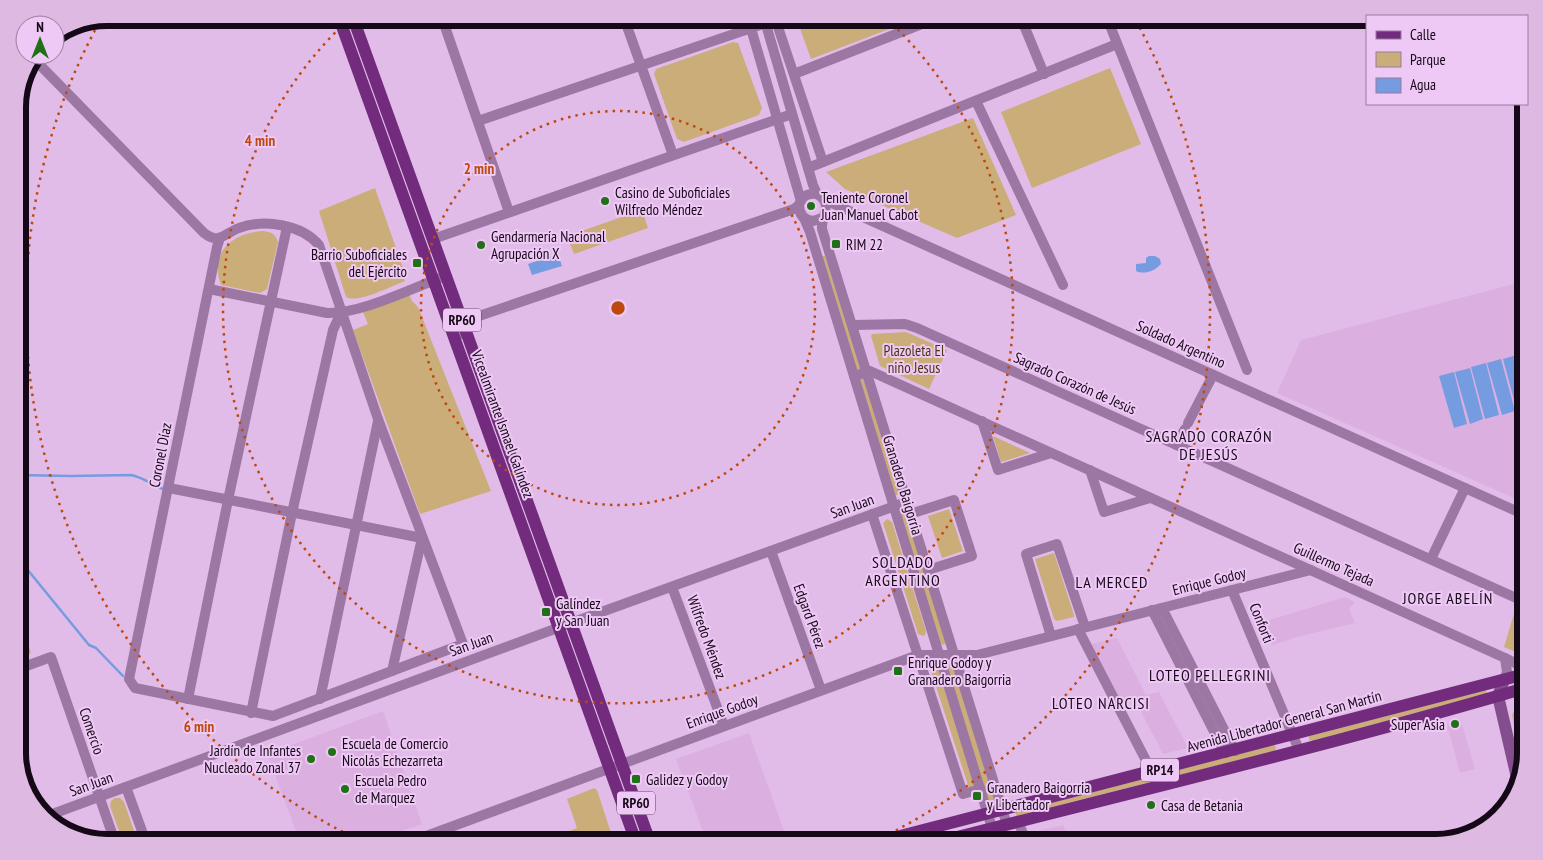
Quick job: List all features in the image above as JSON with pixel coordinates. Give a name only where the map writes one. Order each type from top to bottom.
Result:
[{"type":"main road","name":"Vicealmirante Ismael Galíndez","points":[[342,26],[633,834]]},
{"type":"main road","name":"Vicealmirante Ismael Galíndez","points":[[356,26],[647,834]]},
{"type":"main road","name":"Avenida Libertador General San Martín","points":[[909,834],[1517,676]]},
{"type":"main road","points":[[1504,680],[1498,696],[1515,769]]},
{"type":"main road","name":"Avenida Libertador General San Martín","points":[[969,834],[1299,750],[1517,691]]},
{"type":"street","points":[[445,26],[509,212]]},
{"type":"street","points":[[627,26],[673,155]]},
{"type":"street","points":[[478,121],[757,26]]},
{"type":"street","points":[[773,26],[775,56],[814,189],[821,197]]},
{"type":"street","points":[[776,26],[787,52],[823,162]]},
{"type":"street","points":[[794,74],[917,26]]},
{"type":"street","points":[[1024,26],[1044,74]]},
{"type":"street","points":[[1109,26],[1247,370]]},
{"type":"street","name":"Granadero Baigorria","points":[[752,28],[800,203],[799,210],[804,218],[854,376],[992,828]]},
{"type":"street","points":[[808,168],[1117,44]]},
{"type":"street","points":[[761,61],[787,52]]},
{"type":"street","points":[[40,65],[210,237],[220,238],[232,230],[248,225],[268,224],[286,227],[306,234],[319,245],[378,419],[463,644],[273,716],[188,699],[286,227]]},
{"type":"street","points":[[976,101],[1062,285]]},
{"type":"street","points":[[433,239],[792,114]]},
{"type":"street","points":[[458,348],[465,329],[480,316],[784,212],[800,203],[808,194],[821,197]]},
{"type":"street","name":"Granadero Baigorria","points":[[821,197],[827,210],[822,218],[822,229],[1002,810],[1021,834]]},
{"type":"street","name":"Soldado Argentino","points":[[821,197],[1517,511]]},
{"type":"street","points":[[804,218],[813,221],[822,218]]},
{"type":"street","points":[[204,233],[214,261]]},
{"type":"street","name":"Coronel Díaz","points":[[188,699],[135,688],[129,679],[220,238]]},
{"type":"street","points":[[209,289],[327,313],[341,313],[366,306],[446,276]]},
{"type":"street","points":[[251,713],[292,512],[333,330],[341,313]]},
{"type":"street","name":"Sagrado Corazón de Jesús","points":[[853,325],[904,324],[917,328],[1517,598]]},
{"type":"street","name":"Guillermo Tejada","points":[[866,372],[870,371],[1517,664]]},
{"type":"street","points":[[854,376],[866,372]]},
{"type":"street","points":[[1176,445],[1213,375]]},
{"type":"street","points":[[320,699],[378,419]]},
{"type":"street","points":[[982,422],[998,470],[1051,453]]},
{"type":"street","points":[[1090,470],[1104,512],[1150,498]]},
{"type":"street","points":[[169,488],[422,538]]},
{"type":"street","points":[[1431,560],[1465,488]]},
{"type":"street","name":"Granadero Baigorria","points":[[910,514],[954,500],[972,556],[928,570]]},
{"type":"street","name":"San Juan","points":[[54,814],[906,502]]},
{"type":"street","points":[[872,514],[963,794],[980,789]]},
{"type":"street","points":[[392,672],[422,538]]},
{"type":"street","points":[[1051,636],[1026,554],[1057,544],[1081,628],[1152,772]]},
{"type":"street","name":"Edgard Pérez","points":[[771,551],[821,690]]},
{"type":"street","name":"Enrique Godoy","points":[[432,834],[918,656],[977,654],[1311,570]]},
{"type":"street","name":"Wilfredo Méndez","points":[[672,586],[724,726]]},
{"type":"street","name":"Conforti","points":[[1232,590],[1299,750]]},
{"type":"street","points":[[1157,609],[1230,752]]},
{"type":"street","name":"Comercio","points":[[26,666],[51,656],[112,834]]},
{"type":"street","points":[[1504,680],[1507,672],[1505,658]]},
{"type":"street","points":[[126,787],[143,834]]},
{"type":"shaded area","points":[[1517,283],[1517,499],[1277,393],[1301,340]]},
{"type":"shaded area","points":[[1345,597],[1355,602],[1349,609],[1355,623],[1272,645],[1263,622]]},
{"type":"shaded area","points":[[1117,638],[1146,695],[1159,692],[1188,748],[1163,754],[1134,698],[1121,701],[1091,644]]},
{"type":"shaded area","name":"Escuela Pedro de Marquez","points":[[383,711],[422,824],[394,834],[297,834],[267,754]]},
{"type":"shaded area","points":[[1461,720],[1475,769],[1460,773],[1447,724]]},
{"type":"shaded area","points":[[749,733],[785,834],[704,834],[676,759]]},
{"type":"shaded area","points":[[1063,825],[1067,834],[1032,834],[1033,832]]},
{"type":"green space","points":[[799,26],[897,26],[811,59]]},
{"type":"green space","points":[[733,42],[738,43],[762,108],[759,115],[684,142],[677,139],[654,74],[656,69]]},
{"type":"green space","points":[[1110,68],[1141,144],[1032,188],[1001,112]]},
{"type":"green space","points":[[973,118],[1016,215],[957,238],[845,189],[826,172]]},
{"type":"green space","points":[[375,188],[403,268],[402,273],[405,281],[366,296],[351,299],[346,297],[319,211]]},
{"type":"green space","points":[[642,210],[648,228],[574,254],[567,236]]},
{"type":"green space","points":[[263,231],[273,234],[278,242],[267,289],[260,293],[221,285],[218,263],[226,246],[242,236]]},
{"type":"green space","points":[[825,256],[861,368],[857,372],[822,257]]},
{"type":"green space","points":[[409,294],[412,301],[418,307],[491,491],[420,514],[353,330],[368,324],[363,312]]},
{"type":"green space","name":"Plazoleta El niño Jesus","points":[[906,332],[947,350],[929,389],[880,366],[872,334]]},
{"type":"green space","points":[[859,376],[864,377],[899,492],[898,495],[895,495]]},
{"type":"green space","points":[[993,436],[1030,453],[1001,462]]},
{"type":"green space","points":[[949,509],[963,551],[942,558],[928,516]]},
{"type":"green space","points":[[900,510],[905,511],[946,642],[944,645],[939,643]]},
{"type":"green space","points":[[887,519],[892,522],[926,631],[923,636],[918,634],[883,523]]},
{"type":"green space","points":[[1054,553],[1074,615],[1074,617],[1057,621],[1054,619],[1035,559]]},
{"type":"green space","points":[[1516,607],[1517,653],[1504,647]]},
{"type":"green space","points":[[26,638],[31,653],[26,655]]},
{"type":"green space","points":[[932,662],[937,664],[975,787],[969,788],[929,665]]},
{"type":"green space","points":[[949,662],[952,664],[995,802],[994,805],[989,804],[946,664]]},
{"type":"green space","points":[[1486,690],[1487,694],[1313,741],[1309,740],[1309,736]]},
{"type":"green space","points":[[1517,707],[1517,740],[1512,715]]},
{"type":"green space","points":[[1274,745],[1276,747],[1275,751],[1016,816],[1016,812]]},
{"type":"green space","points":[[594,788],[597,790],[611,834],[564,834],[577,828],[567,799]]},
{"type":"green space","points":[[115,798],[120,798],[124,802],[135,834],[120,834],[110,806],[111,801]]},
{"type":"water","points":[[558,254],[562,266],[532,275],[528,264]]},
{"type":"water","points":[[1155,256],[1160,259],[1161,264],[1149,272],[1142,273],[1136,271],[1136,264],[1146,263],[1146,258]]},
{"type":"water","points":[[1517,355],[1517,411],[1503,359]]},
{"type":"water","points":[[1501,359],[1515,411],[1502,415],[1487,363]]},
{"type":"water","points":[[1486,363],[1499,415],[1485,419],[1471,367]]},
{"type":"water","points":[[1470,368],[1483,419],[1470,424],[1455,372]]},
{"type":"water","points":[[1454,372],[1467,424],[1454,428],[1439,376]]},
{"type":"waterway","points":[[26,475],[131,475],[140,477],[163,489]]},
{"type":"waterway","points":[[26,568],[89,645],[96,648],[123,676]]},
{"type":"place","name":"Casino de Suboficiales Wilfredo Méndez","points":[[605,201]]},
{"type":"place","name":"Teniente Coronel Juan Manuel Cabot","points":[[811,206]]},
{"type":"place","name":"RIM 22","points":[[836,244]]},
{"type":"place","name":"Gendarmería Nacional Agrupación X","points":[[481,245]]},
{"type":"place","name":"Barrio Suboficiales del Ejército","points":[[417,263]]},
{"type":"place","name":"Galíndez y San Juan","points":[[546,612]]},
{"type":"place","name":"Enrique Godoy y Granadero Baigorria","points":[[898,671]]},
{"type":"place","name":"Super Asia","points":[[1455,724]]},
{"type":"place","name":"Escuela de Comercio Nicolás Echezarreta","points":[[332,752]]},
{"type":"place","name":"Jardín de Infantes Nucleado Zonal 37","points":[[311,759]]},
{"type":"place","name":"Galidez y Godoy","points":[[636,779]]},
{"type":"place","name":"Escuela Pedro de Marquez","points":[[345,789]]},
{"type":"place","name":"Granadero Baigorria y Libertador","points":[[977,796]]},
{"type":"place","name":"Casa de Betania","points":[[1151,805]]},
{"type":"district","name":"SAGRADO CORAZÓN DE JESÚS","points":[[1209,445]]},
{"type":"district","name":"SOLDADO ARGENTINO","points":[[903,571]]},
{"type":"district","name":"LA MERCED","points":[[1112,582]]},
{"type":"district","name":"JORGE ABELÍN","points":[[1448,598]]},
{"type":"district","name":"LOTEO PELLEGRINI","points":[[1210,675]]},
{"type":"district","name":"LOTEO NARCISI","points":[[1101,703]]}]
